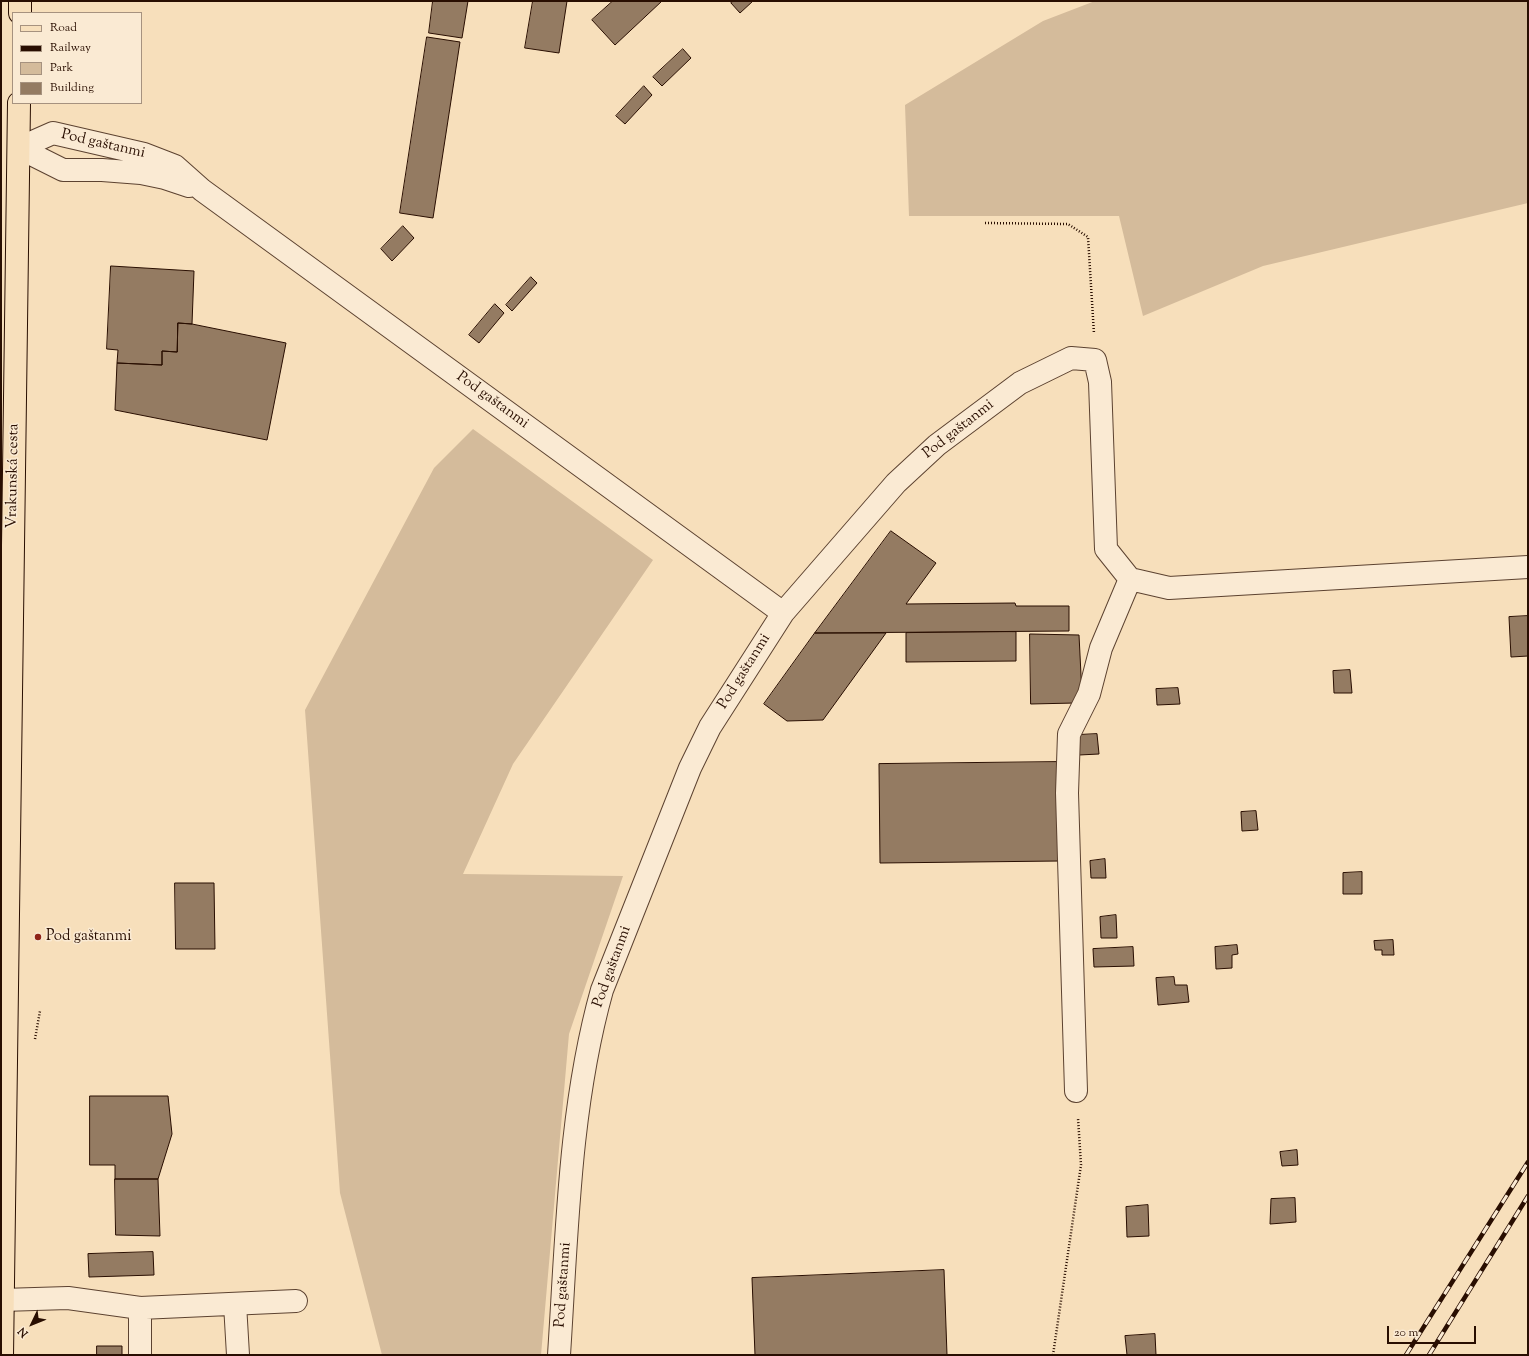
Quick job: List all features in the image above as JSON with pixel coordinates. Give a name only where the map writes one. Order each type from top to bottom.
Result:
[{"type":"main road","points":[[20,1],[20,12]]},
{"type":"main road","name":"Vrakunská cesta","points":[[2,1355],[19,104]]},
{"type":"street","name":"Pod gaštanmi","points":[[19,148],[53,133],[144,154],[175,166],[202,190],[783,613]]},
{"type":"street","name":"Pod gaštanmi","points":[[19,148],[64,170],[102,170],[141,173],[165,178],[202,190]]},
{"type":"street","name":"Pod gaštanmi","points":[[559,1355],[576,1121],[592,1028],[602,990],[690,768],[710,727],[783,613],[896,483],[936,445],[1020,383],[1071,358],[1095,360]]},
{"type":"street","points":[[1095,360],[1100,382],[1106,549],[1130,579],[1169,588],[1528,568]]},
{"type":"street","points":[[1076,1091],[1067,793],[1069,734],[1090,694],[1101,648],[1130,579]]},
{"type":"street","points":[[2,1300],[68,1298],[140,1308],[296,1301]]},
{"type":"street","points":[[236,1304],[238,1355]]},
{"type":"street","points":[[140,1308],[140,1355]]},
{"type":"path","points":[[985,223],[1068,224],[1088,236],[1095,360]]},
{"type":"path","points":[[1053,1355],[1081,1165],[1076,1091]]},
{"type":"green space","points":[[1095,1],[1528,1],[1528,203],[1263,266],[1143,316],[1119,216],[909,216],[905,105],[1043,21]]},
{"type":"green space","points":[[473,429],[653,560],[513,764],[463,874],[623,876],[569,1034],[541,1355],[382,1355],[340,1193],[305,710],[434,468]]},
{"type":"building","points":[[433,1],[468,1],[462,38],[429,33]]},
{"type":"building","points":[[533,1],[567,1],[559,53],[525,48]]},
{"type":"building","points":[[613,1],[662,1],[615,45],[592,20]]},
{"type":"building","points":[[734,1],[753,1],[740,13],[731,3]]},
{"type":"building","points":[[427,37],[460,42],[433,218],[400,213]]},
{"type":"building","points":[[683,49],[691,58],[662,86],[653,77]]},
{"type":"building","points":[[644,86],[652,95],[625,124],[616,116]]},
{"type":"building","points":[[403,226],[414,238],[392,261],[381,249]]},
{"type":"building","points":[[111,266],[194,271],[192,324],[178,323],[177,352],[162,351],[162,365],[117,363],[118,350],[107,349]]},
{"type":"building","points":[[531,277],[537,283],[512,311],[506,305]]},
{"type":"building","points":[[495,304],[504,313],[479,343],[469,335]]},
{"type":"building","points":[[178,323],[192,324],[286,343],[267,440],[115,410],[117,363],[162,365],[162,351],[177,352]]},
{"type":"building","points":[[891,531],[936,563],[906,604],[1015,603],[1016,606],[1069,606],[1069,631],[815,633]]},
{"type":"building","points":[[1528,616],[1528,656],[1511,657],[1509,617]]},
{"type":"building","points":[[1016,632],[1016,661],[906,662],[906,633]]},
{"type":"building","points":[[815,633],[886,633],[823,720],[787,721],[764,704]]},
{"type":"building","points":[[1030,634],[1079,635],[1082,695],[1075,703],[1031,704]]},
{"type":"building","points":[[1350,670],[1352,693],[1334,693],[1333,671]]},
{"type":"building","points":[[1178,688],[1180,704],[1157,705],[1156,689]]},
{"type":"building","points":[[1097,734],[1099,754],[1079,755],[1078,735]]},
{"type":"building","points":[[1058,762],[1059,861],[880,863],[879,764]]},
{"type":"building","points":[[1256,811],[1258,830],[1242,831],[1241,812]]},
{"type":"building","points":[[1105,859],[1106,878],[1091,878],[1090,861]]},
{"type":"building","points":[[1362,872],[1362,894],[1343,894],[1343,873]]},
{"type":"building","points":[[175,883],[214,883],[215,949],[176,949]]},
{"type":"building","points":[[1116,915],[1117,938],[1101,938],[1100,917]]},
{"type":"building","points":[[1393,940],[1394,955],[1382,955],[1382,950],[1375,950],[1374,941]]},
{"type":"building","points":[[1237,945],[1238,954],[1232,955],[1232,968],[1216,969],[1215,947]]},
{"type":"building","points":[[1133,947],[1134,966],[1094,967],[1093,949]]},
{"type":"building","points":[[1174,977],[1175,985],[1187,985],[1189,1002],[1158,1005],[1156,978]]},
{"type":"building","points":[[90,1096],[168,1096],[172,1134],[158,1179],[115,1179],[115,1165],[90,1165]]},
{"type":"building","points":[[1297,1150],[1298,1165],[1282,1166],[1280,1152]]},
{"type":"building","points":[[115,1179],[158,1179],[160,1236],[116,1235]]},
{"type":"building","points":[[1295,1198],[1296,1222],[1270,1224],[1271,1199]]},
{"type":"building","points":[[1148,1205],[1149,1236],[1127,1237],[1126,1207]]},
{"type":"building","points":[[153,1252],[154,1275],[89,1277],[88,1254]]},
{"type":"building","points":[[944,1270],[947,1355],[755,1355],[752,1278]]},
{"type":"building","points":[[1155,1334],[1156,1355],[1127,1355],[1125,1336]]},
{"type":"building","points":[[97,1346],[122,1346],[122,1355],[97,1355]]},
{"type":"railway","points":[[1406,1355],[1528,1162]]},
{"type":"railway","points":[[1429,1355],[1528,1196]]},
{"type":"place","name":"Pod gaštanmi","points":[[38,937]]}]
